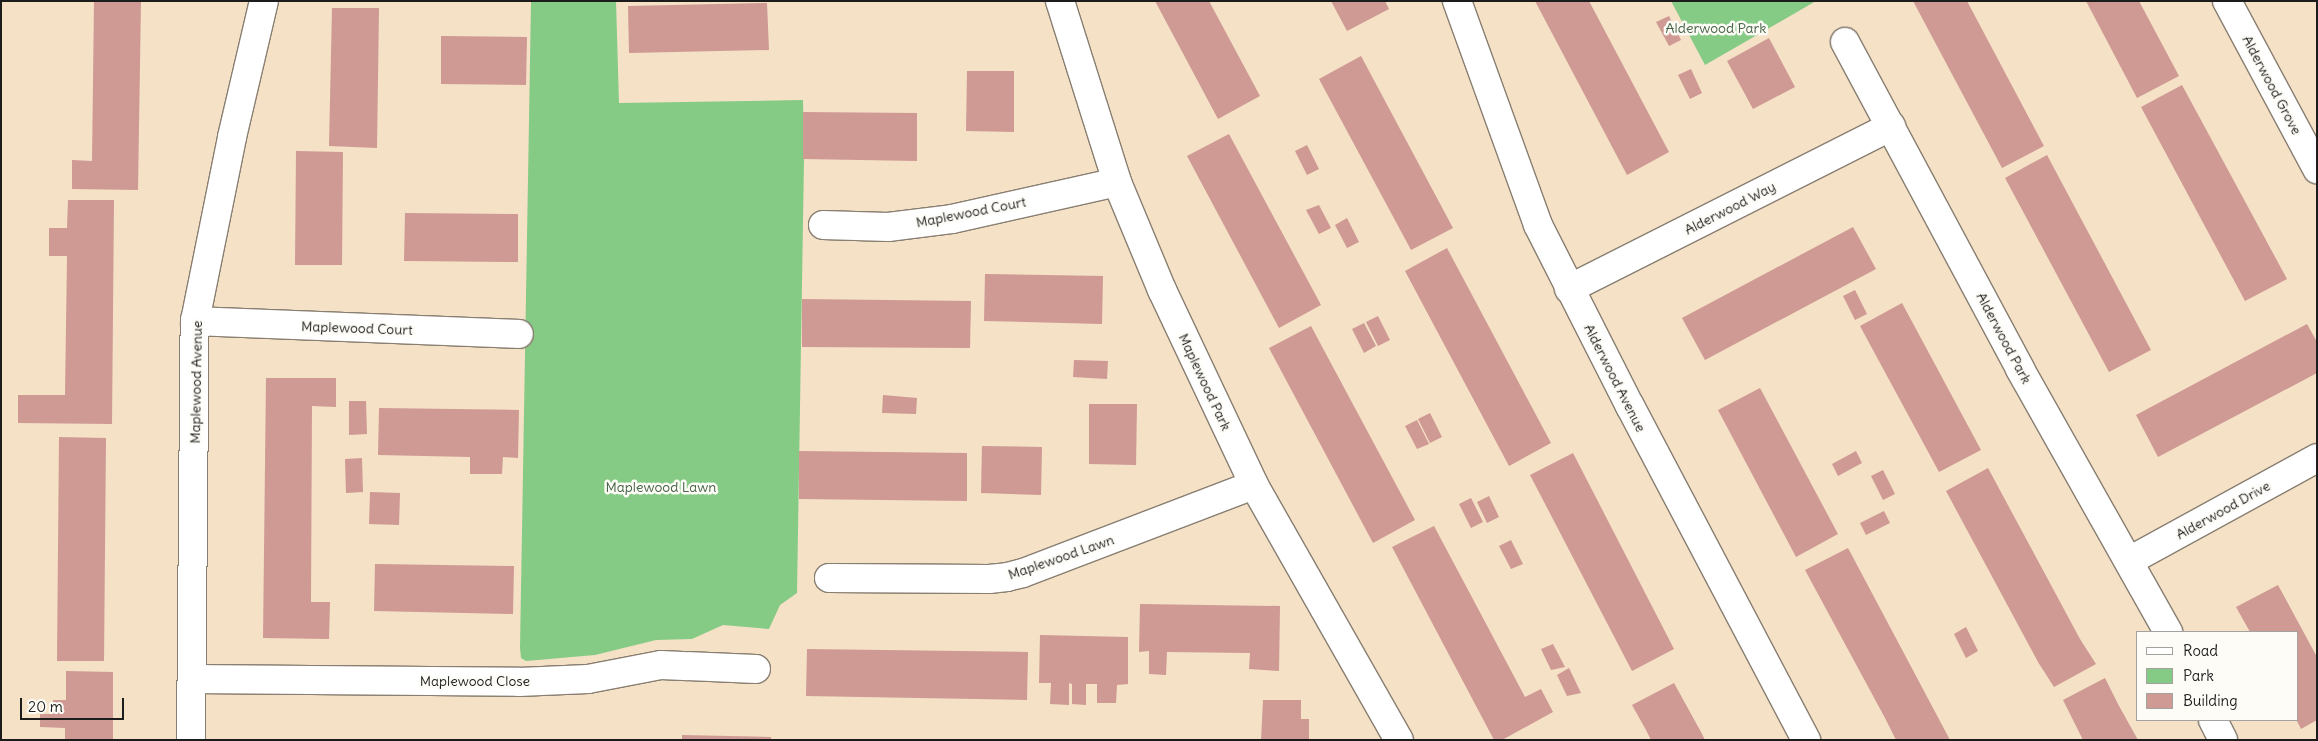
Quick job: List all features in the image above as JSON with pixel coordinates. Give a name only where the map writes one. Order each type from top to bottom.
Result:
[{"type":"street","name":"Maplewood Avenue","points":[[191,740],[195,321],[232,137],[264,1]]},
{"type":"street","name":"Maplewood Park","points":[[1060,1],[1117,182],[1162,290],[1254,485],[1400,740]]},
{"type":"street","name":"Alderwood Avenue","points":[[1457,1],[1538,226],[1806,740]]},
{"type":"street","name":"Alderwood Grove","points":[[2227,1],[2317,169]]},
{"type":"street","name":"Alderwood Park","points":[[1845,42],[2020,369],[2167,631]]},
{"type":"street","name":"Alderwood Way","points":[[1570,289],[1891,126]]},
{"type":"street","name":"Maplewood Court","points":[[823,225],[888,227],[952,219],[1117,182]]},
{"type":"street","name":"Maplewood Court","points":[[195,321],[519,334]]},
{"type":"street","name":"Alderwood Drive","points":[[2129,561],[2317,458]]},
{"type":"street","name":"Maplewood Lawn","points":[[829,578],[989,579],[1007,577],[1023,573],[1254,485]]},
{"type":"street","name":"Maplewood Close","points":[[192,679],[519,682],[588,679],[661,664],[756,669]]},
{"type":"street","points":[[2214,721],[2223,740]]},
{"type":"green space","name":"Maplewood Lawn","points":[[616,1],[619,103],[803,100],[804,160],[797,593],[780,605],[769,629],[723,625],[692,639],[656,640],[595,655],[526,661],[521,658],[520,648],[531,2]]},
{"type":"green space","name":"Alderwood Park","points":[[1671,1],[1816,1],[1705,65]]},
{"type":"building","points":[[94,1],[141,1],[138,190],[72,189],[72,160],[92,161]]},
{"type":"building","points":[[1155,1],[1209,1],[1260,96],[1218,119]]},
{"type":"building","points":[[1331,1],[1385,1],[1389,9],[1347,31]]},
{"type":"building","points":[[1535,1],[1589,1],[1669,152],[1627,175]]},
{"type":"building","points":[[1913,1],[1967,1],[2044,146],[2002,168]]},
{"type":"building","points":[[2086,1],[2139,1],[2179,76],[2137,98]]},
{"type":"building","points":[[767,3],[769,50],[629,53],[628,6]]},
{"type":"building","points":[[332,8],[379,8],[377,148],[329,146]]},
{"type":"building","points":[[1669,16],[1681,40],[1669,46],[1656,22]]},
{"type":"building","points":[[441,36],[527,37],[526,85],[441,84]]},
{"type":"building","points":[[1769,38],[1795,87],[1753,109],[1727,61]]},
{"type":"building","points":[[1361,56],[1453,228],[1411,250],[1319,79]]},
{"type":"building","points":[[1691,69],[1702,93],[1690,99],[1678,75]]},
{"type":"building","points":[[967,71],[1014,71],[1014,132],[966,131]]},
{"type":"building","points":[[2182,85],[2287,279],[2245,301],[2141,107]]},
{"type":"building","points":[[803,112],[917,113],[917,161],[803,159]]},
{"type":"building","points":[[1229,134],[1321,305],[1279,328],[1187,156]]},
{"type":"building","points":[[1307,145],[1319,169],[1307,175],[1295,151]]},
{"type":"building","points":[[296,151],[343,152],[342,265],[295,265]]},
{"type":"building","points":[[2047,155],[2151,350],[2109,372],[2005,178]]},
{"type":"building","points":[[68,200],[114,200],[112,424],[18,423],[18,395],[65,395],[67,256],[49,256],[49,228],[67,228]]},
{"type":"building","points":[[1319,205],[1331,228],[1319,234],[1306,210]]},
{"type":"building","points":[[405,213],[518,214],[518,262],[404,261]]},
{"type":"building","points":[[1347,218],[1359,242],[1347,248],[1335,225]]},
{"type":"building","points":[[1853,227],[1876,269],[1705,360],[1682,318]]},
{"type":"building","points":[[1447,248],[1551,443],[1509,466],[1405,271]]},
{"type":"building","points":[[985,274],[1103,276],[1102,324],[984,321]]},
{"type":"building","points":[[1855,290],[1867,314],[1855,320],[1843,296]]},
{"type":"building","points":[[802,299],[971,301],[970,348],[802,347]]},
{"type":"building","points":[[1902,303],[1981,450],[1939,472],[1860,326]]},
{"type":"building","points":[[1378,316],[1390,340],[1378,346],[1366,322]]},
{"type":"building","points":[[1364,323],[1376,346],[1364,353],[1352,329]]},
{"type":"building","points":[[2307,324],[2317,342],[2317,373],[2158,457],[2136,415]]},
{"type":"building","points":[[1311,326],[1415,520],[1373,543],[1269,348]]},
{"type":"building","points":[[1074,360],[1108,361],[1107,379],[1073,377]]},
{"type":"building","points":[[266,378],[336,378],[336,407],[312,406],[311,602],[330,602],[329,639],[263,638]]},
{"type":"building","points":[[1760,388],[1838,534],[1796,557],[1718,410]]},
{"type":"building","points":[[883,395],[917,398],[916,414],[882,413]]},
{"type":"building","points":[[349,401],[366,401],[367,434],[349,435]]},
{"type":"building","points":[[1089,404],[1137,404],[1136,465],[1089,464]]},
{"type":"building","points":[[379,408],[519,410],[518,458],[503,457],[502,474],[470,474],[470,457],[378,455]]},
{"type":"building","points":[[1430,413],[1442,437],[1430,443],[1418,419]]},
{"type":"building","points":[[1417,420],[1429,444],[1417,449],[1405,426]]},
{"type":"building","points":[[59,437],[106,438],[104,661],[57,661]]},
{"type":"building","points":[[982,446],[1042,447],[1041,495],[981,493]]},
{"type":"building","points":[[799,451],[967,453],[967,501],[799,499]]},
{"type":"building","points":[[1856,451],[1862,463],[1838,476],[1832,464]]},
{"type":"building","points":[[1573,453],[1674,649],[1632,671],[1530,475]]},
{"type":"building","points":[[362,458],[363,492],[346,493],[345,459]]},
{"type":"building","points":[[1988,468],[2080,639],[2096,664],[2054,687],[2038,662],[1946,491]]},
{"type":"building","points":[[1883,470],[1895,494],[1883,500],[1871,476]]},
{"type":"building","points":[[370,492],[400,493],[399,525],[369,524]]},
{"type":"building","points":[[1489,496],[1499,517],[1487,523],[1477,502]]},
{"type":"building","points":[[1471,498],[1483,522],[1471,528],[1459,504]]},
{"type":"building","points":[[1884,511],[1890,523],[1866,535],[1860,523]]},
{"type":"building","points":[[1434,526],[1525,697],[1541,689],[1553,712],[1502,740],[1494,740],[1392,547]]},
{"type":"building","points":[[1511,540],[1523,564],[1511,569],[1499,546]]},
{"type":"building","points":[[1848,548],[1950,740],[1896,740],[1805,570]]},
{"type":"building","points":[[375,564],[514,566],[513,614],[374,611]]},
{"type":"building","points":[[2278,585],[2317,657],[2317,720],[2301,729],[2297,721],[2298,631],[2249,631],[2236,607]]},
{"type":"building","points":[[1140,604],[1280,606],[1279,671],[1249,669],[1250,653],[1167,652],[1166,675],[1149,674],[1149,651],[1139,652]]},
{"type":"building","points":[[1966,627],[1978,651],[1966,658],[1954,634]]},
{"type":"building","points":[[1040,635],[1128,637],[1128,684],[1117,685],[1116,703],[1097,703],[1097,684],[1086,684],[1086,705],[1072,704],[1072,684],[1069,683],[1069,705],[1050,704],[1051,683],[1039,683]]},
{"type":"building","points":[[1553,644],[1565,667],[1551,670],[1541,649]]},
{"type":"building","points":[[807,649],[1028,652],[1027,700],[806,696]]},
{"type":"building","points":[[1569,668],[1581,693],[1567,696],[1557,675]]},
{"type":"building","points":[[66,671],[113,672],[113,740],[65,740],[65,728],[40,727],[40,714],[53,714],[53,700],[66,700]]},
{"type":"building","points":[[2105,678],[2138,740],[2083,740],[2063,700]]},
{"type":"building","points":[[1674,683],[1705,740],[1651,740],[1632,705]]},
{"type":"building","points":[[1263,700],[1301,700],[1301,719],[1309,719],[1309,740],[1261,740]]},
{"type":"building","points":[[682,735],[771,737],[771,740],[682,740]]}]
